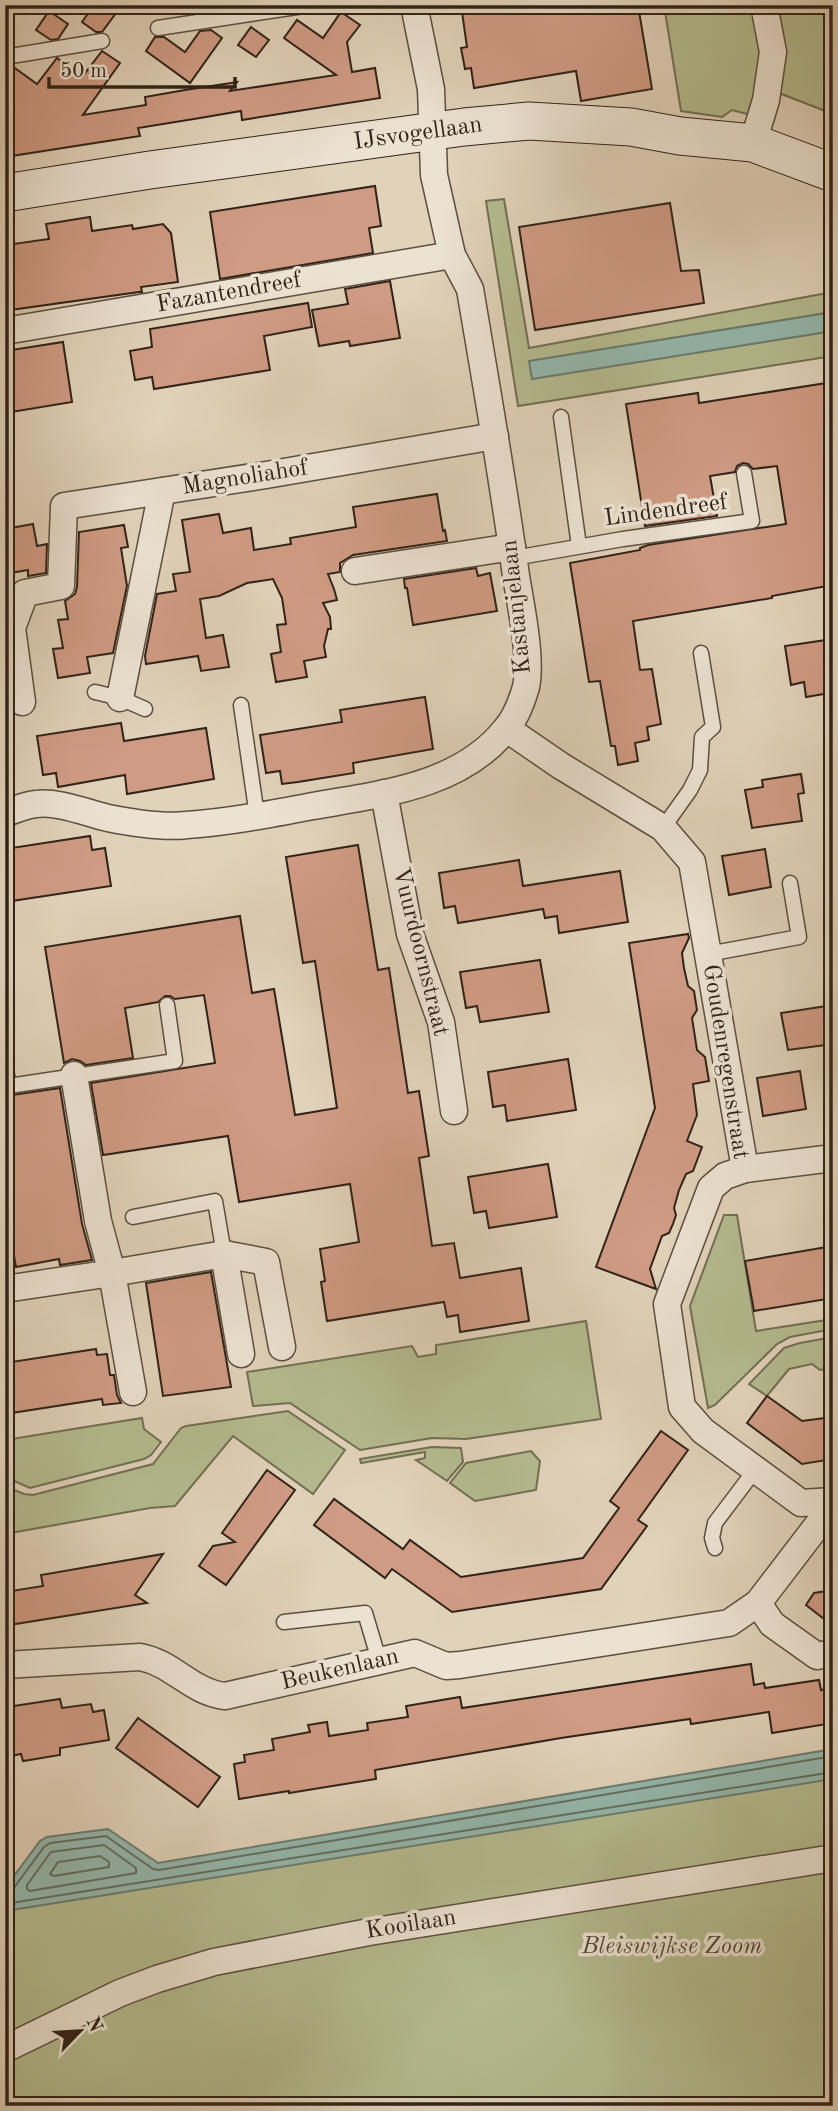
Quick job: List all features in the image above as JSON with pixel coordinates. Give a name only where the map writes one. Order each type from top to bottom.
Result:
[{"type":"street","name":"Kastanjelaan","points":[[5,813],[38,803],[149,824],[184,826],[384,793],[429,781],[460,768],[482,753],[506,729],[518,709],[526,685],[526,646],[513,552],[470,289],[453,255],[434,175],[431,89],[414,5]]},
{"type":"street","points":[[753,143],[766,100],[773,52],[764,5]]},
{"type":"street","name":"IJsvogellaan","points":[[5,193],[464,127],[529,121],[631,127],[680,136],[753,143],[831,172]]},
{"type":"street","name":"Fazantendreef","points":[[5,331],[453,255]]},
{"type":"street","name":"Magnoliahof","points":[[108,695],[162,491],[495,436]]},
{"type":"street","points":[[22,702],[12,628],[25,593],[61,586],[64,506],[162,491]]},
{"type":"street","points":[[355,571],[513,552]]},
{"type":"street","name":"Goudenregenstraat","points":[[506,729],[663,828],[692,862],[745,1169],[725,1175],[711,1188],[667,1304],[682,1407],[703,1432],[801,1503],[833,1503]]},
{"type":"street","name":"Vuurdoornstraat","points":[[384,793],[410,934],[440,1022],[454,1111]]},
{"type":"street","points":[[74,1075],[98,1221],[112,1273],[132,1392]]},
{"type":"street","points":[[745,1169],[833,1158]]},
{"type":"street","points":[[224,1254],[242,1354]]},
{"type":"street","points":[[5,1289],[224,1254],[266,1262],[282,1347]]},
{"type":"street","name":"Beukenlaan","points":[[5,1665],[139,1657],[152,1659],[203,1691],[225,1696],[415,1653],[446,1666],[460,1665],[729,1623],[758,1603],[833,1503]]},
{"type":"street","points":[[758,1603],[772,1624],[817,1656],[833,1653]]},
{"type":"street","name":"Kooilaan","points":[[5,2049],[120,1993],[214,1962],[369,1932],[833,1857]]},
{"type":"lane","points":[[158,28],[310,5]]},
{"type":"lane","points":[[5,57],[102,41]]},
{"type":"lane","name":"Lindendreef","points":[[561,417],[579,546]]},
{"type":"lane","name":"Lindendreef","points":[[513,552],[579,546],[752,521],[744,472]]},
{"type":"lane","points":[[663,828],[690,790],[700,770],[702,737],[713,727],[701,653]]},
{"type":"lane","points":[[108,695],[145,709]]},
{"type":"lane","points":[[241,705],[257,816]]},
{"type":"lane","points":[[708,954],[799,937],[790,883]]},
{"type":"lane","points":[[5,1064],[7,1086],[175,1061],[167,1004]]},
{"type":"lane","points":[[133,1217],[215,1201],[224,1254]]},
{"type":"lane","points":[[715,1548],[712,1538],[715,1523],[755,1470]]},
{"type":"lane","points":[[284,1622],[365,1613],[379,1660]]},
{"type":"green space","points":[[664,5],[757,5],[762,61],[751,115],[732,110],[722,117],[681,111]]},
{"type":"green space","points":[[778,5],[823,5],[833,65],[833,114],[779,93],[785,46]]},
{"type":"green space","points":[[504,199],[529,348],[833,292],[833,312],[530,361],[532,378],[833,331],[833,356],[518,406],[486,201]]},
{"type":"green space","points":[[724,1215],[737,1215],[756,1331],[833,1319],[833,1329],[790,1337],[777,1344],[715,1405],[708,1408],[690,1306]]},
{"type":"green space","points":[[586,1321],[601,1419],[466,1439],[432,1438],[360,1450],[290,1403],[253,1406],[247,1372],[412,1346],[418,1357],[436,1354],[436,1345]]},
{"type":"green space","points":[[833,1337],[833,1368],[820,1370],[812,1364],[789,1369],[767,1396],[749,1384],[784,1348]]},
{"type":"green space","points":[[288,1411],[345,1450],[313,1494],[233,1436],[175,1506],[5,1534],[5,1486],[33,1495],[153,1464],[181,1428],[186,1426]]},
{"type":"green space","points":[[142,1418],[144,1429],[161,1442],[151,1455],[144,1459],[30,1488],[5,1477],[5,1440]]},
{"type":"green space","points":[[432,1447],[461,1448],[463,1462],[447,1481],[416,1460],[425,1458],[425,1452],[361,1463],[360,1459]]},
{"type":"green space","points":[[531,1451],[540,1461],[536,1490],[475,1501],[450,1483],[466,1463]]},
{"type":"green space","name":"Bleiswijkse Zoom","points":[[833,1761],[833,2106],[5,2106],[5,1891]]},
{"type":"water","points":[[823,5],[833,5],[833,65]]},
{"type":"water","points":[[833,312],[833,331],[532,379],[529,361]]},
{"type":"water","points":[[833,1749],[833,1779],[5,1911],[5,1888],[40,1841],[47,1837],[108,1829],[158,1863]]},
{"type":"building","points":[[94,5],[122,5],[102,32],[96,32],[82,22]]},
{"type":"building","points":[[461,5],[638,5],[652,89],[581,101],[576,71],[474,88],[471,68],[465,69],[461,48],[467,47]]},
{"type":"building","points":[[49,11],[68,24],[58,39],[51,40],[36,30]]},
{"type":"building","points":[[341,12],[360,25],[347,42],[352,72],[375,68],[380,98],[242,120],[241,111],[138,128],[140,136],[5,157],[5,120],[11,119],[5,88],[5,66],[12,66],[37,84],[57,58],[82,77],[102,51],[120,63],[83,115],[146,105],[145,97],[185,90],[237,82],[230,91],[336,75],[284,38],[297,20],[323,38]]},
{"type":"building","points":[[251,27],[269,40],[256,57],[238,45]]},
{"type":"building","points":[[211,30],[222,38],[190,83],[146,51],[155,37],[164,37],[185,52],[200,31]]},
{"type":"building","points":[[375,186],[381,226],[369,228],[373,253],[220,279],[210,212]]},
{"type":"building","points":[[670,203],[681,271],[699,270],[704,303],[535,330],[519,227]]},
{"type":"building","points":[[90,217],[92,231],[163,224],[171,233],[178,282],[141,287],[142,292],[10,310],[5,257],[14,256],[13,244],[49,239],[46,224]]},
{"type":"building","points":[[390,281],[400,338],[350,346],[349,341],[319,346],[312,310],[348,304],[345,289]]},
{"type":"building","points":[[308,303],[312,327],[264,336],[270,370],[154,389],[152,377],[135,380],[130,351],[152,347],[150,329]]},
{"type":"building","points":[[63,342],[72,402],[5,413],[5,351]]},
{"type":"building","points":[[833,382],[833,585],[633,621],[640,670],[652,669],[661,724],[647,727],[649,740],[635,743],[638,761],[618,765],[615,746],[611,746],[600,681],[589,682],[570,563],[640,550],[648,545],[786,524],[777,466],[753,469],[743,463],[737,466],[735,472],[710,476],[717,516],[645,526],[626,404],[698,393],[699,403]]},
{"type":"building","points":[[437,494],[447,541],[353,555],[340,563],[340,572],[328,574],[337,600],[323,603],[330,617],[331,629],[328,629],[324,646],[326,657],[304,661],[307,677],[276,682],[271,654],[281,652],[277,625],[286,624],[282,598],[273,579],[247,583],[219,596],[200,599],[206,638],[223,635],[229,667],[201,671],[198,656],[146,664],[145,656],[157,594],[176,591],[173,574],[190,572],[182,520],[219,514],[223,533],[251,528],[254,550],[291,544],[290,538],[356,527],[353,507]]},
{"type":"building","points":[[33,524],[37,546],[47,544],[46,573],[28,576],[28,570],[5,574],[5,529]]},
{"type":"building","points":[[124,525],[128,547],[121,548],[127,586],[113,653],[87,657],[90,673],[58,678],[53,649],[63,648],[58,620],[68,619],[65,601],[75,594],[77,587],[79,532]]},
{"type":"building","points":[[476,568],[478,576],[490,573],[497,611],[413,625],[404,579]]},
{"type":"building","points":[[833,639],[833,678],[828,679],[830,693],[806,697],[804,682],[791,685],[785,646]]},
{"type":"building","points":[[425,697],[433,749],[353,763],[354,773],[298,782],[282,784],[280,771],[266,773],[260,735],[342,722],[340,710]]},
{"type":"building","points":[[121,723],[124,741],[206,728],[214,779],[127,794],[125,775],[58,787],[56,773],[43,775],[37,736]]},
{"type":"building","points":[[801,774],[804,793],[798,794],[802,821],[752,828],[745,790],[763,787],[762,780]]},
{"type":"building","points":[[90,836],[92,850],[105,848],[111,886],[5,902],[5,849]]},
{"type":"building","points":[[358,845],[378,970],[389,968],[408,1093],[419,1091],[429,1156],[419,1158],[432,1246],[454,1243],[460,1278],[521,1268],[529,1321],[460,1332],[458,1315],[447,1317],[444,1302],[327,1321],[321,1282],[325,1281],[320,1249],[359,1242],[350,1184],[239,1202],[228,1136],[103,1155],[91,1083],[215,1063],[204,995],[175,999],[165,996],[158,1002],[125,1008],[133,1058],[86,1065],[72,1059],[64,1063],[45,947],[240,916],[252,993],[274,989],[295,1115],[337,1108],[315,961],[303,963],[286,857]]},
{"type":"building","points":[[765,849],[771,887],[729,895],[722,856]]},
{"type":"building","points":[[519,860],[523,886],[620,871],[628,922],[559,933],[557,916],[545,918],[543,909],[458,923],[455,906],[444,908],[439,873]]},
{"type":"building","points":[[688,934],[689,938],[682,953],[684,968],[688,986],[694,991],[697,1010],[692,1018],[697,1050],[705,1057],[709,1081],[693,1084],[697,1115],[687,1141],[702,1147],[693,1171],[686,1174],[679,1190],[673,1224],[669,1233],[662,1236],[650,1269],[656,1289],[596,1267],[655,1108],[629,943]]},
{"type":"building","points":[[540,960],[549,1012],[480,1022],[477,1006],[466,1008],[460,972]]},
{"type":"building","points":[[833,1005],[833,1044],[788,1050],[781,1013]]},
{"type":"building","points":[[568,1059],[576,1110],[507,1121],[505,1105],[493,1107],[488,1072]]},
{"type":"building","points":[[800,1071],[806,1109],[763,1116],[757,1078]]},
{"type":"building","points":[[60,1088],[82,1224],[92,1260],[60,1265],[59,1259],[16,1267],[5,1205],[5,1096]]},
{"type":"building","points":[[548,1164],[557,1217],[489,1228],[486,1211],[474,1213],[468,1177]]},
{"type":"building","points":[[833,1246],[833,1298],[754,1311],[745,1261]]},
{"type":"building","points":[[211,1272],[231,1387],[163,1396],[146,1283]]},
{"type":"building","points":[[96,1349],[97,1355],[107,1354],[110,1375],[114,1375],[121,1403],[103,1405],[102,1399],[5,1414],[5,1363]]},
{"type":"building","points":[[767,1396],[802,1421],[833,1417],[833,1459],[802,1464],[747,1423]]},
{"type":"building","points":[[661,1431],[688,1450],[638,1520],[647,1526],[601,1589],[452,1612],[392,1569],[385,1578],[314,1525],[334,1499],[403,1549],[410,1540],[461,1577],[583,1558],[619,1508],[610,1501]]},
{"type":"building","points":[[267,1470],[295,1490],[226,1585],[199,1566],[213,1546],[235,1542],[222,1533]]},
{"type":"building","points":[[163,1554],[135,1595],[147,1603],[9,1625],[8,1617],[5,1617],[5,1592],[43,1586],[41,1575]]},
{"type":"building","points":[[833,1590],[833,1626],[806,1605],[814,1593]]},
{"type":"building","points":[[751,1664],[754,1685],[764,1683],[765,1688],[819,1680],[821,1690],[833,1688],[833,1723],[772,1733],[769,1712],[691,1724],[690,1719],[375,1770],[376,1779],[239,1799],[234,1764],[245,1762],[244,1755],[274,1750],[272,1739],[310,1732],[308,1725],[327,1722],[329,1736],[368,1730],[367,1723],[408,1717],[406,1706],[460,1697],[462,1708]]},
{"type":"building","points":[[60,1699],[62,1708],[91,1704],[93,1712],[104,1710],[109,1740],[60,1748],[60,1755],[23,1761],[21,1754],[5,1757],[5,1723],[9,1723],[7,1707]]},
{"type":"building","points":[[138,1718],[220,1777],[198,1807],[116,1748]]}]
